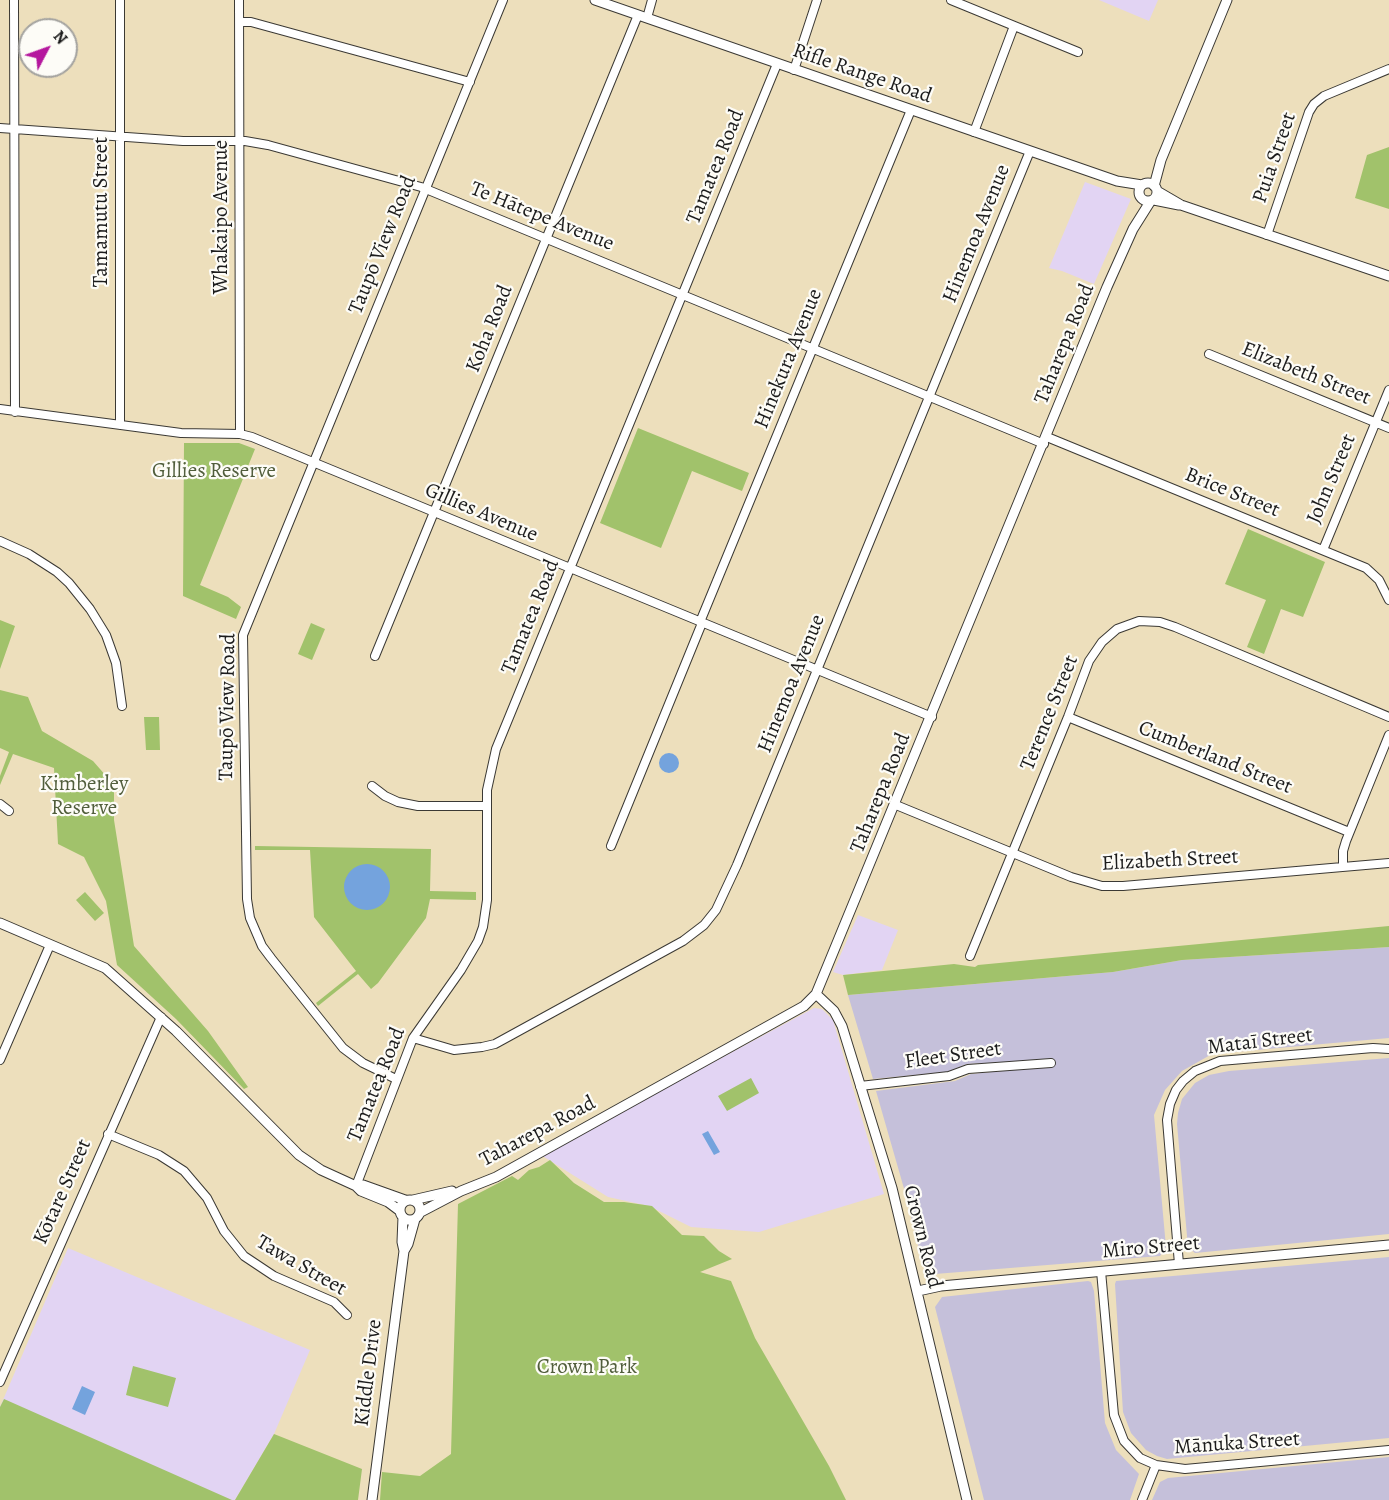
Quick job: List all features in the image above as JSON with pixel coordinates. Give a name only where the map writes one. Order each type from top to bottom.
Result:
[{"type":"street","points":[[14,0],[15,412]]},
{"type":"street","name":"Tamamutu Street","points":[[120,0],[120,425]]},
{"type":"street","name":"Whakaipo Avenue","points":[[239,0],[240,434]]},
{"type":"street","name":"Taupō View Road","points":[[396,1079],[363,1063],[343,1048],[332,1036],[262,946],[250,918],[247,899],[243,635],[503,0]]},
{"type":"street","name":"Rifle Range Road","points":[[595,0],[1389,276]]},
{"type":"street","name":"Koha Road","points":[[375,656],[546,239],[652,0]]},
{"type":"street","points":[[794,70],[817,0]]},
{"type":"street","points":[[951,0],[1078,52]]},
{"type":"street","name":"Taharepa Road","points":[[418,1216],[461,1191],[496,1177],[693,1068],[804,1006],[816,994],[1227,0]]},
{"type":"street","points":[[239,22],[251,22],[470,82]]},
{"type":"street","points":[[974,132],[1014,26]]},
{"type":"street","name":"Tamatea Road","points":[[356,1186],[413,1038],[471,954],[483,927],[487,900],[489,776],[496,749],[777,64]]},
{"type":"street","name":"Puia Street","points":[[1267,235],[1309,112],[1314,104],[1324,96],[1389,69]]},
{"type":"street","name":"Hinekura Avenue","points":[[611,846],[911,110]]},
{"type":"street","name":"Te Hātepe Avenue","points":[[0,128],[120,137],[240,141],[268,146],[426,189],[929,397],[1046,440]]},
{"type":"street","name":"Hinemoa Avenue","points":[[413,1038],[454,1050],[495,1044],[683,941],[704,925],[716,910],[725,893],[1030,152]]},
{"type":"street","name":"Elizabeth Street","points":[[1209,354],[1389,428]]},
{"type":"street","name":"John Street","points":[[1323,549],[1389,390]]},
{"type":"street","name":"Gillies Avenue","points":[[0,409],[181,433],[240,434],[932,717]]},
{"type":"street","name":"Brice Street","points":[[1046,440],[1366,568],[1379,580],[1389,600]]},
{"type":"street","points":[[0,542],[29,554],[50,567],[80,595],[101,624],[109,642],[116,663],[122,706]]},
{"type":"street","name":"Terence Street","points":[[970,956],[1089,661],[1102,642],[1117,629],[1138,621],[1150,621],[1175,627],[1389,717]]},
{"type":"street","name":"Cumberland Street","points":[[1068,717],[1349,832]]},
{"type":"street","points":[[1343,866],[1343,850],[1349,832],[1389,735]]},
{"type":"street","points":[[372,786],[398,802],[418,806],[487,806]]},
{"type":"street","points":[[0,804],[9,811]]},
{"type":"street","name":"Elizabeth Street","points":[[896,805],[1079,880],[1102,886],[1113,887],[1389,863]]},
{"type":"street","points":[[0,923],[105,968],[161,1017],[299,1155],[321,1170],[388,1202],[408,1220],[418,1216],[418,1203],[363,1185],[356,1186]]},
{"type":"street","points":[[0,1060],[50,945]]},
{"type":"street","name":"Crown Road","points":[[816,994],[838,1018],[901,1220],[967,1500]]},
{"type":"street","name":"Kōtare Street","points":[[0,1382],[161,1017]]},
{"type":"street","name":"Mataī Street","points":[[1179,1264],[1167,1120],[1176,1090],[1183,1081],[1195,1071],[1220,1061],[1389,1048]]},
{"type":"street","name":"Fleet Street","points":[[860,1086],[948,1076],[969,1069],[1051,1063]]},
{"type":"street","name":"Tawa Street","points":[[108,1134],[159,1155],[184,1171],[207,1198],[224,1231],[244,1256],[274,1276],[334,1302],[347,1315]]},
{"type":"street","name":"Taharepa Road","points":[[409,1200],[461,1191]]},
{"type":"street","points":[[401,1214],[401,1205],[409,1200]]},
{"type":"street","name":"Kiddle Drive","points":[[372,1500],[404,1251],[401,1214]]},
{"type":"street","name":"Kiddle Drive","points":[[404,1251],[418,1216]]},
{"type":"street","name":"Miro Street","points":[[918,1291],[941,1286],[1389,1245]]},
{"type":"street","name":"Mānuka Street","points":[[1101,1271],[1114,1415],[1119,1430],[1132,1451],[1140,1458],[1156,1466],[1185,1469],[1389,1450]]},
{"type":"street","points":[[1142,1500],[1156,1466]]},
{"type":"shaded area","points":[[1099,0],[1158,0],[1149,21]]},
{"type":"shaded area","points":[[1085,182],[1131,199],[1094,284],[1049,268]]},
{"type":"shaded area","points":[[858,915],[898,930],[882,970],[843,975],[833,972]]},
{"type":"shaded area","points":[[1389,947],[1389,1038],[1212,1054],[1182,1071],[1165,1090],[1154,1115],[1166,1247],[1160,1256],[935,1274],[923,1265],[876,1091],[955,1081],[971,1074],[1053,1066],[1053,1060],[967,1064],[947,1072],[873,1079],[848,995],[1113,972],[1182,960]]},
{"type":"shaded area","points":[[814,1008],[822,1009],[833,1020],[884,1194],[759,1232],[691,1227],[649,1206],[608,1197],[541,1155]]},
{"type":"shaded area","points":[[1389,1058],[1389,1234],[1195,1253],[1188,1247],[1177,1124],[1182,1099],[1195,1083],[1209,1075],[1229,1071]]},
{"type":"shaded area","points":[[68,1248],[310,1350],[274,1434],[235,1500],[0,1500],[0,1407]]},
{"type":"shaded area","points":[[1389,1257],[1389,1438],[1167,1459],[1146,1450],[1131,1433],[1123,1412],[1116,1281]]},
{"type":"shaded area","points":[[1091,1282],[1094,1291],[1105,1423],[1116,1450],[1139,1474],[1130,1500],[984,1500],[935,1307],[942,1297]]},
{"type":"shaded area","points":[[1389,1457],[1389,1500],[1152,1500],[1160,1482],[1168,1478]]},
{"type":"green space","points":[[1389,147],[1389,209],[1355,198],[1367,155]]},
{"type":"green space","points":[[638,428],[749,473],[742,491],[692,471],[661,548],[600,523]]},
{"type":"green space","name":"Gillies Reserve","points":[[184,443],[239,443],[255,449],[200,585],[228,597],[241,607],[236,619],[183,596]]},
{"type":"green space","points":[[1248,529],[1325,562],[1303,617],[1281,609],[1264,654],[1247,647],[1266,600],[1225,584]]},
{"type":"green space","points":[[0,620],[15,626],[0,669]]},
{"type":"green space","points":[[311,623],[325,629],[312,660],[298,654]]},
{"type":"green space","name":"Kimberley Reserve","points":[[0,690],[28,697],[42,731],[93,761],[114,785],[114,820],[134,946],[208,1031],[248,1087],[244,1089],[176,1019],[117,965],[106,901],[84,857],[58,844],[54,768],[13,754],[0,785],[0,776],[9,752],[0,748]]},
{"type":"green space","points":[[144,717],[159,717],[160,750],[146,750]]},
{"type":"green space","points":[[255,846],[431,849],[430,891],[476,892],[476,900],[430,899],[426,918],[378,983],[371,989],[358,974],[318,1006],[316,1003],[356,971],[314,917],[310,850],[255,850]]},
{"type":"green space","points":[[85,892],[104,913],[95,921],[76,900]]},
{"type":"green space","points":[[1389,926],[1389,947],[1182,960],[1113,972],[848,995],[843,975],[954,964],[975,967]]},
{"type":"green space","points":[[751,1078],[759,1093],[727,1111],[718,1096]]},
{"type":"green space","name":"Crown Park","points":[[550,1160],[574,1183],[604,1202],[652,1206],[682,1235],[704,1236],[719,1251],[732,1259],[700,1272],[731,1281],[755,1338],[829,1466],[846,1500],[380,1500],[382,1472],[420,1476],[451,1454],[458,1204],[512,1176],[518,1180],[529,1170]]},
{"type":"green space","points":[[133,1366],[176,1378],[168,1407],[126,1395]]},
{"type":"green space","points":[[4,1399],[232,1500],[0,1500],[0,1407]]},
{"type":"green space","points":[[274,1434],[362,1469],[358,1500],[235,1500]]},
{"type":"water","points":[[665,753],[673,753],[679,759],[679,767],[673,773],[665,773],[659,767],[659,759]]},
{"type":"water","points":[[367,864],[383,871],[390,887],[383,903],[367,910],[351,903],[344,887],[351,871]]},
{"type":"water","points":[[708,1131],[720,1152],[714,1155],[702,1134]]},
{"type":"water","points":[[82,1386],[95,1392],[85,1415],[72,1409]]}]
